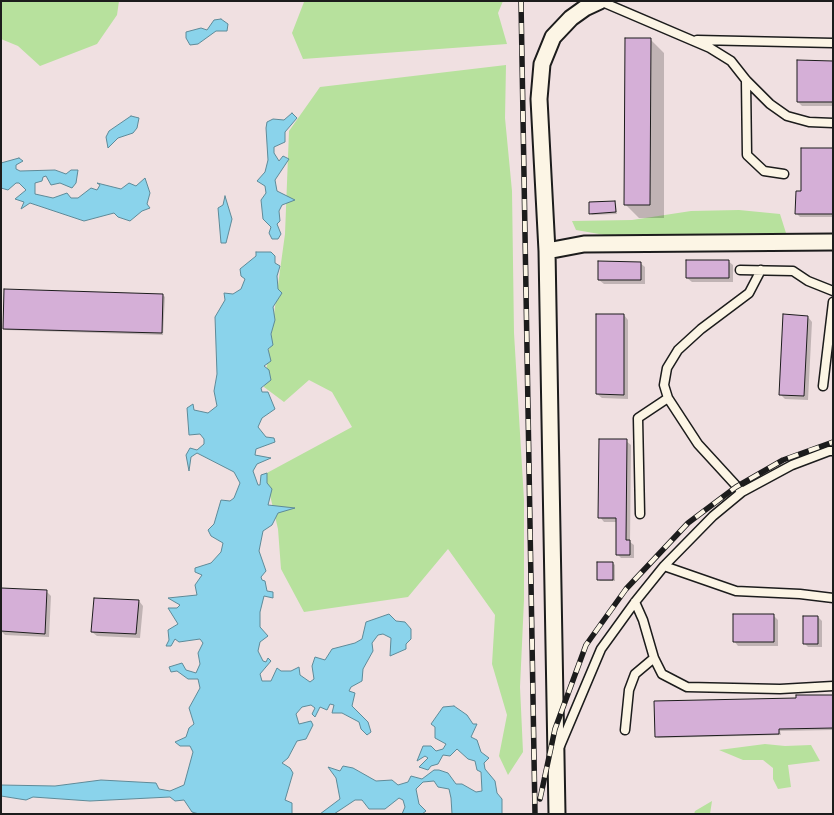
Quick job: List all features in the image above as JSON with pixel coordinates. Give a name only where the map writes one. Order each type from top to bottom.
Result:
[{"type":"street","points":[[557,814],[547,251],[539,99],[542,64],[553,37],[571,18],[584,8],[600,1]]},
{"type":"street","points":[[547,251],[584,244],[833,242]]},
{"type":"lane","points":[[600,1],[710,48],[731,61],[746,80],[770,104],[787,116],[808,122],[833,123]]},
{"type":"lane","points":[[692,40],[833,44]]},
{"type":"lane","points":[[746,80],[747,155],[764,172],[784,174]]},
{"type":"lane","points":[[740,270],[793,271],[833,291]]},
{"type":"lane","points":[[742,492],[698,444],[668,398],[664,385],[667,368],[678,350],[749,293],[761,270]]},
{"type":"lane","points":[[823,386],[830,340],[833,302]]},
{"type":"lane","points":[[640,514],[638,418],[668,398]]},
{"type":"lane","points":[[556,757],[601,649],[664,566],[713,516],[742,492],[792,464],[833,451]]},
{"type":"lane","points":[[664,566],[736,591],[800,594],[833,598]]},
{"type":"lane","points":[[635,602],[654,658],[662,674],[687,688],[780,689],[833,686]]},
{"type":"lane","points":[[626,730],[629,690],[635,674],[654,658]]},
{"type":"green space","points":[[1,1],[119,1],[117,15],[97,44],[40,66],[18,46],[1,39]]},
{"type":"green space","points":[[503,1],[498,13],[507,44],[303,59],[292,33],[304,2]]},
{"type":"green space","points":[[506,65],[505,118],[512,191],[514,333],[524,500],[524,600],[520,687],[523,752],[508,775],[499,756],[507,715],[492,664],[495,615],[448,549],[408,597],[304,612],[281,569],[278,529],[265,474],[352,427],[332,392],[309,380],[284,402],[264,387],[285,234],[289,131],[320,87]]},
{"type":"green space","points":[[739,210],[780,214],[786,233],[605,235],[576,230],[572,221],[632,220],[691,211]]},
{"type":"green space","points":[[765,744],[785,746],[811,745],[820,761],[788,765],[791,787],[778,789],[773,779],[773,768],[763,760],[743,760],[719,750]]},
{"type":"green space","points":[[712,801],[710,814],[694,814],[695,811]]},
{"type":"water","points":[[221,19],[228,24],[227,31],[216,31],[198,44],[190,45],[186,38],[186,32],[201,28],[207,30],[214,20]]},
{"type":"water","points":[[292,113],[297,118],[285,132],[285,142],[274,147],[274,153],[279,161],[283,156],[289,159],[275,180],[277,191],[295,200],[282,205],[279,211],[280,221],[277,224],[281,234],[278,239],[272,239],[269,233],[271,227],[263,219],[261,200],[266,193],[265,186],[257,181],[265,172],[268,160],[267,122],[273,119],[284,120]]},
{"type":"water","points":[[131,116],[139,118],[137,128],[133,133],[118,138],[108,148],[106,137],[109,131]]},
{"type":"water","points":[[19,158],[23,161],[16,165],[16,169],[20,171],[55,170],[66,174],[71,170],[78,170],[76,183],[72,188],[60,183],[51,185],[46,176],[43,177],[42,181],[35,183],[35,194],[53,198],[67,193],[71,198],[78,198],[91,188],[97,190],[100,185],[97,183],[121,189],[129,183],[136,186],[145,178],[150,193],[147,204],[150,208],[142,211],[130,221],[118,217],[114,213],[84,221],[30,203],[21,209],[24,202],[15,199],[26,190],[19,183],[16,183],[8,190],[1,188],[1,163]]},
{"type":"water","points":[[225,196],[232,219],[226,243],[221,243],[218,208],[223,205]]},
{"type":"water","points":[[256,252],[271,252],[275,256],[275,263],[280,266],[277,276],[278,289],[282,293],[273,307],[275,320],[271,334],[273,345],[268,349],[271,361],[264,366],[269,370],[271,380],[261,388],[262,392],[268,392],[275,409],[262,418],[258,427],[266,437],[274,438],[275,442],[256,449],[255,455],[271,458],[257,464],[253,471],[258,485],[260,485],[261,475],[267,473],[267,483],[272,489],[268,505],[295,508],[278,513],[272,525],[263,531],[259,551],[266,571],[261,577],[265,581],[267,591],[273,592],[273,598],[264,596],[260,612],[260,627],[268,636],[260,642],[258,651],[263,661],[266,662],[268,658],[271,661],[260,674],[262,681],[271,681],[277,668],[281,671],[291,671],[299,667],[300,675],[310,682],[314,679],[312,666],[315,657],[325,660],[332,649],[355,643],[362,639],[366,622],[389,614],[396,621],[405,622],[411,629],[411,639],[406,644],[406,649],[390,656],[391,638],[383,634],[378,635],[372,643],[373,651],[363,669],[362,681],[351,687],[349,691],[355,693],[352,706],[368,722],[371,732],[367,735],[361,729],[359,722],[342,713],[332,713],[334,705],[330,704],[327,710],[320,707],[315,717],[312,714],[315,708],[311,705],[302,707],[296,714],[299,724],[311,721],[313,725],[306,739],[297,741],[288,758],[282,763],[290,768],[293,773],[285,800],[292,803],[292,814],[199,814],[192,812],[184,800],[175,801],[170,797],[90,801],[33,797],[26,800],[1,796],[1,785],[55,786],[101,780],[156,783],[159,789],[170,791],[184,785],[193,752],[190,746],[180,746],[175,742],[186,737],[189,728],[194,724],[189,708],[200,688],[198,679],[188,679],[177,671],[171,672],[169,667],[182,663],[186,670],[196,673],[200,664],[198,653],[203,643],[200,639],[179,642],[175,639],[171,646],[166,646],[169,640],[168,630],[178,624],[168,608],[177,608],[180,605],[168,598],[197,595],[195,585],[202,575],[195,572],[195,568],[211,563],[221,552],[223,543],[211,536],[208,530],[214,524],[221,500],[230,501],[234,498],[240,483],[234,472],[197,453],[191,457],[189,471],[186,455],[190,448],[197,450],[204,444],[204,439],[200,434],[189,435],[187,408],[193,404],[194,410],[208,413],[217,406],[214,391],[217,374],[215,317],[225,300],[224,293],[233,294],[241,289],[245,279],[241,276],[240,269],[256,256]]},
{"type":"water","points":[[454,706],[467,715],[473,724],[477,724],[471,737],[477,740],[481,752],[489,758],[484,763],[485,769],[495,781],[497,793],[502,799],[502,814],[452,814],[449,789],[438,787],[434,781],[423,782],[416,789],[419,804],[426,811],[422,814],[402,814],[405,807],[403,800],[399,798],[385,809],[369,809],[362,800],[355,800],[334,814],[320,814],[340,799],[336,778],[328,767],[340,771],[343,766],[353,768],[376,781],[392,780],[398,785],[408,782],[411,776],[422,779],[434,770],[439,770],[448,773],[456,784],[462,784],[476,792],[482,791],[481,772],[477,770],[475,761],[468,759],[457,749],[450,756],[443,755],[438,764],[431,766],[428,770],[419,767],[428,758],[425,756],[417,761],[423,746],[431,746],[436,751],[443,749],[446,744],[435,738],[435,727],[431,724],[443,707]]},
{"type":"building","points":[[625,38],[651,38],[650,205],[624,205]]},
{"type":"building","points":[[797,60],[833,61],[833,102],[797,102]]},
{"type":"building","points":[[801,148],[833,148],[833,214],[795,214],[796,191],[801,191]]},
{"type":"building","points":[[615,201],[616,212],[589,214],[589,202]]},
{"type":"building","points":[[686,260],[729,260],[729,278],[686,278]]},
{"type":"building","points":[[598,261],[641,262],[641,280],[598,280]]},
{"type":"building","points":[[4,289],[163,294],[162,333],[3,329]]},
{"type":"building","points":[[596,314],[624,314],[624,395],[596,394]]},
{"type":"building","points":[[783,314],[808,316],[804,396],[779,395]]},
{"type":"building","points":[[599,439],[627,439],[626,540],[630,540],[630,555],[616,555],[616,518],[598,518]]},
{"type":"building","points":[[597,562],[613,562],[613,580],[597,580]]},
{"type":"building","points":[[1,588],[47,590],[45,634],[1,631]]},
{"type":"building","points":[[94,598],[139,600],[136,634],[91,632]]},
{"type":"building","points":[[733,614],[774,614],[774,642],[733,642]]},
{"type":"building","points":[[803,616],[818,616],[818,644],[803,644]]},
{"type":"building","points":[[796,695],[833,695],[833,728],[779,729],[779,734],[655,737],[654,701],[796,698]]},
{"type":"railway","points":[[521,1],[535,814]]},
{"type":"railway","points":[[540,799],[555,729],[586,645],[626,589],[688,523],[736,487],[783,460],[833,442]]}]
